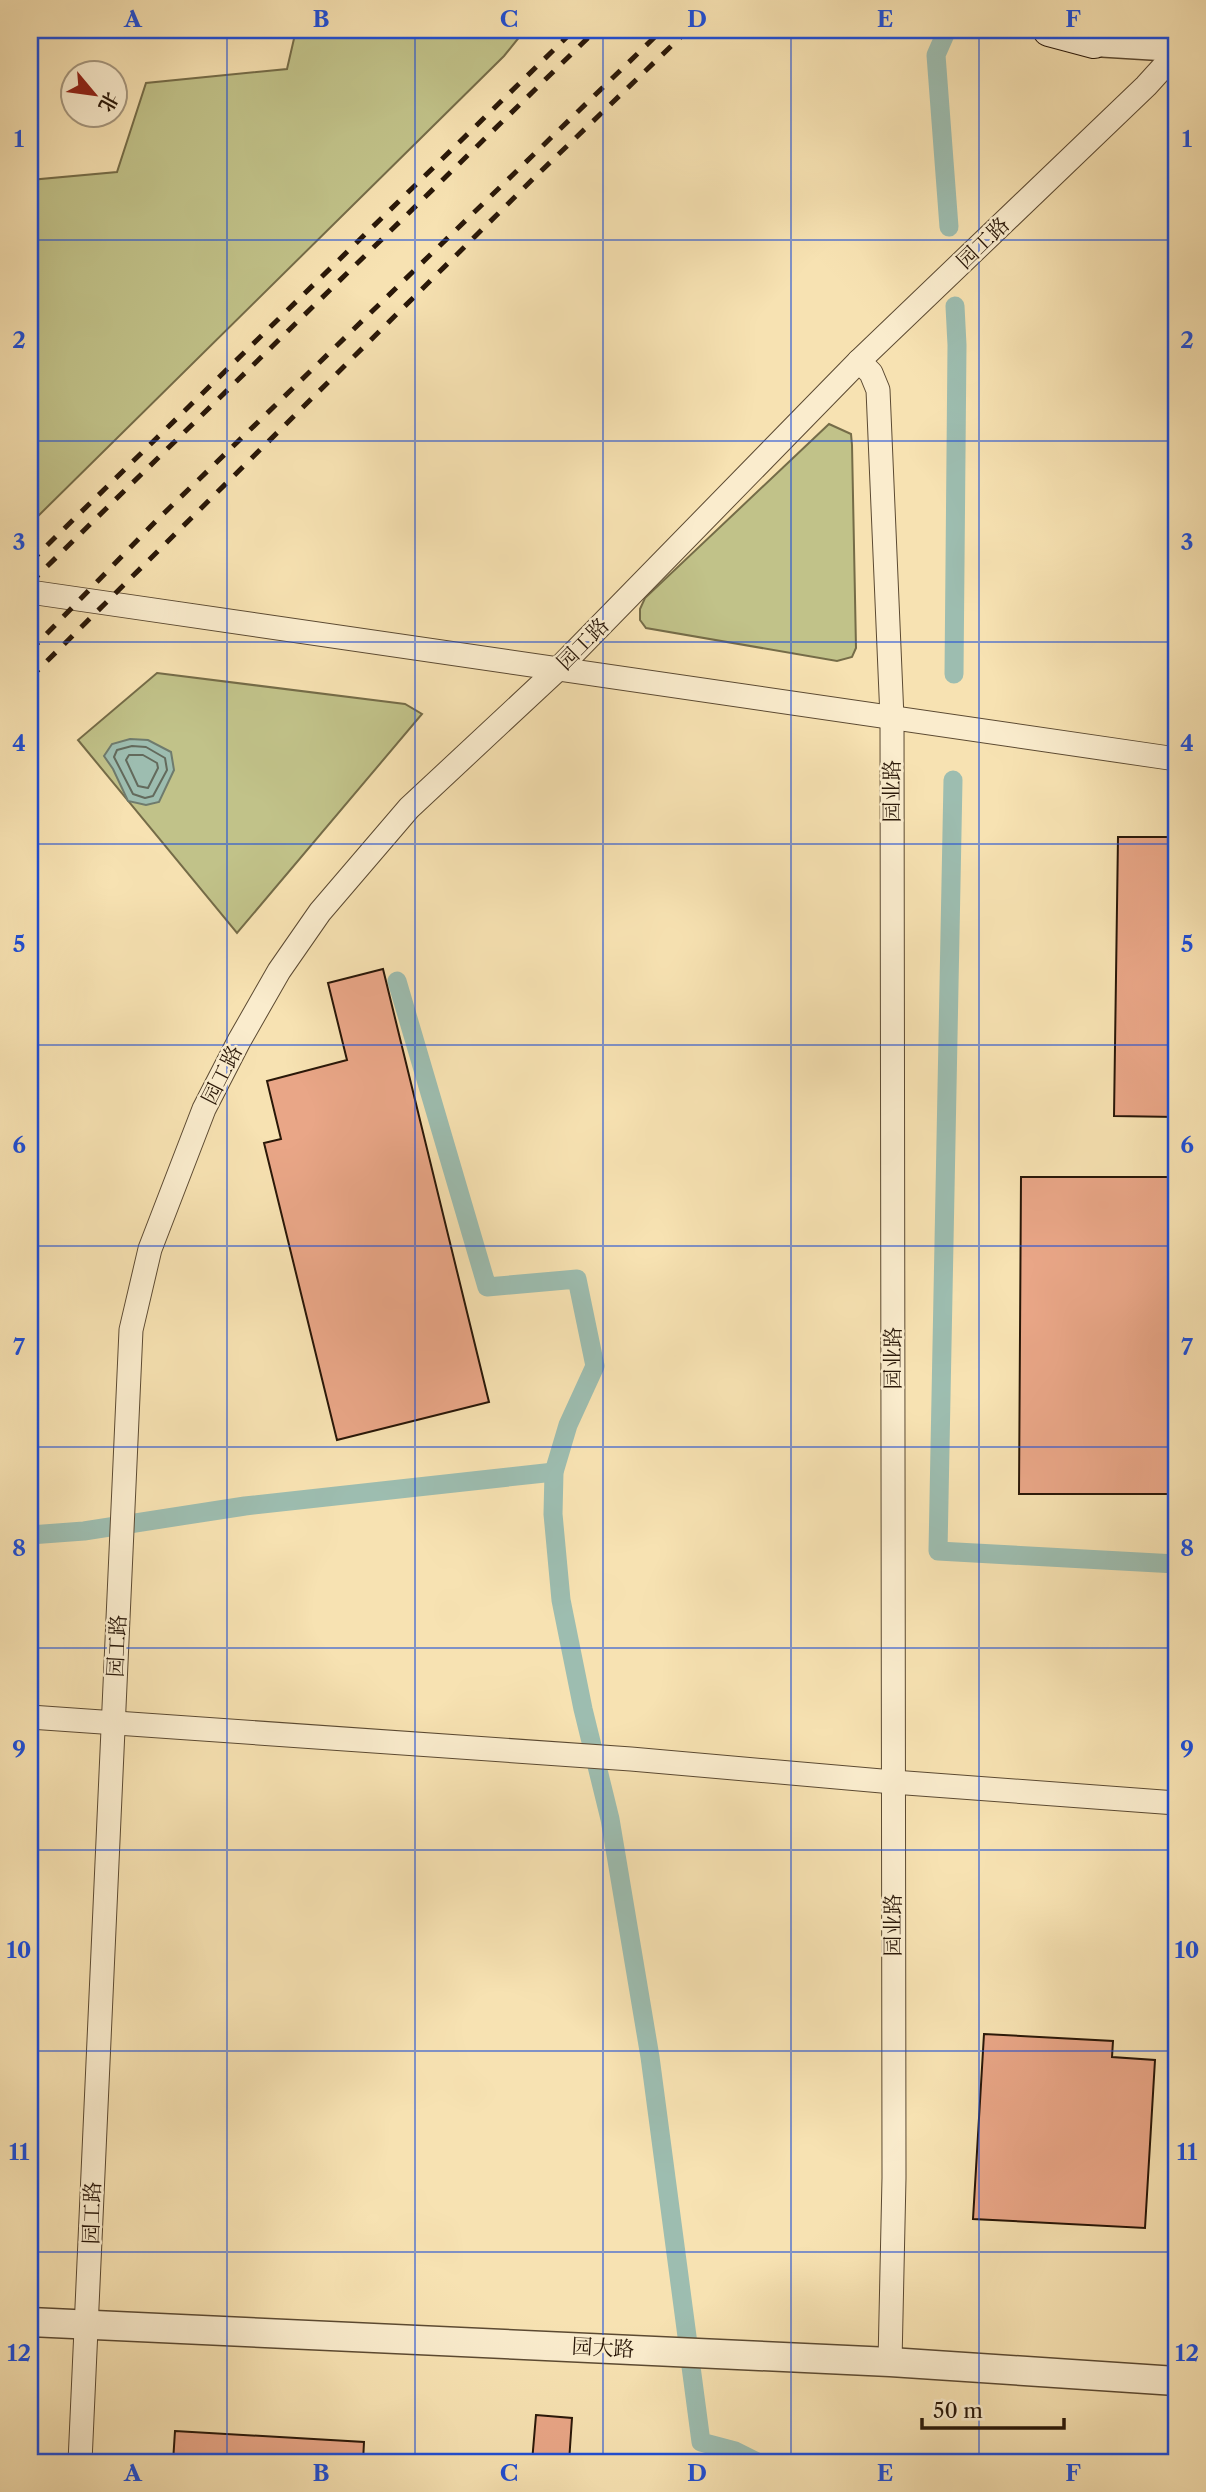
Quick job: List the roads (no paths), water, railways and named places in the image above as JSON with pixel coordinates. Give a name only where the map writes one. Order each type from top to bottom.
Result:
[{"type":"main road","points":[[1049,30],[1094,41]]},
{"type":"street","points":[[1094,41],[1176,47]]},
{"type":"street","name":"园工路","points":[[80,2462],[131,1330],[150,1249],[204,1109],[279,971],[320,912],[409,808],[558,669],[859,361],[1146,86],[1176,53]]},
{"type":"street","name":"园业路","points":[[859,361],[871,373],[878,390],[892,718],[894,2178],[890,2362]]},
{"type":"street","points":[[30,592],[1176,759]]},
{"type":"street","points":[[30,1717],[631,1759],[1176,1803]]},
{"type":"street","name":"园大路","points":[[30,2322],[890,2362],[1176,2381]]},
{"type":"water","points":[[130,739],[148,740],[171,752],[174,770],[159,802],[146,805],[128,801],[104,756],[112,744]]},
{"type":"waterway","points":[[947,30],[936,55],[949,227]]},
{"type":"waterway","points":[[954,674],[957,345],[955,306]]},
{"type":"waterway","points":[[953,780],[938,1551],[1176,1564]]},
{"type":"waterway","points":[[397,981],[487,1287],[577,1279],[595,1366],[568,1425],[554,1472],[553,1514],[561,1600],[583,1709],[610,1819],[650,2057],[701,2442],[735,2451],[757,2462]]},
{"type":"waterway","points":[[30,1535],[84,1531],[245,1506],[554,1472]]},
{"type":"railway","points":[[30,562],[574,30]]},
{"type":"railway","points":[[30,583],[596,30]]},
{"type":"railway","points":[[30,651],[156,521],[662,30]]},
{"type":"railway","points":[[30,678],[539,173],[688,30]]}]
